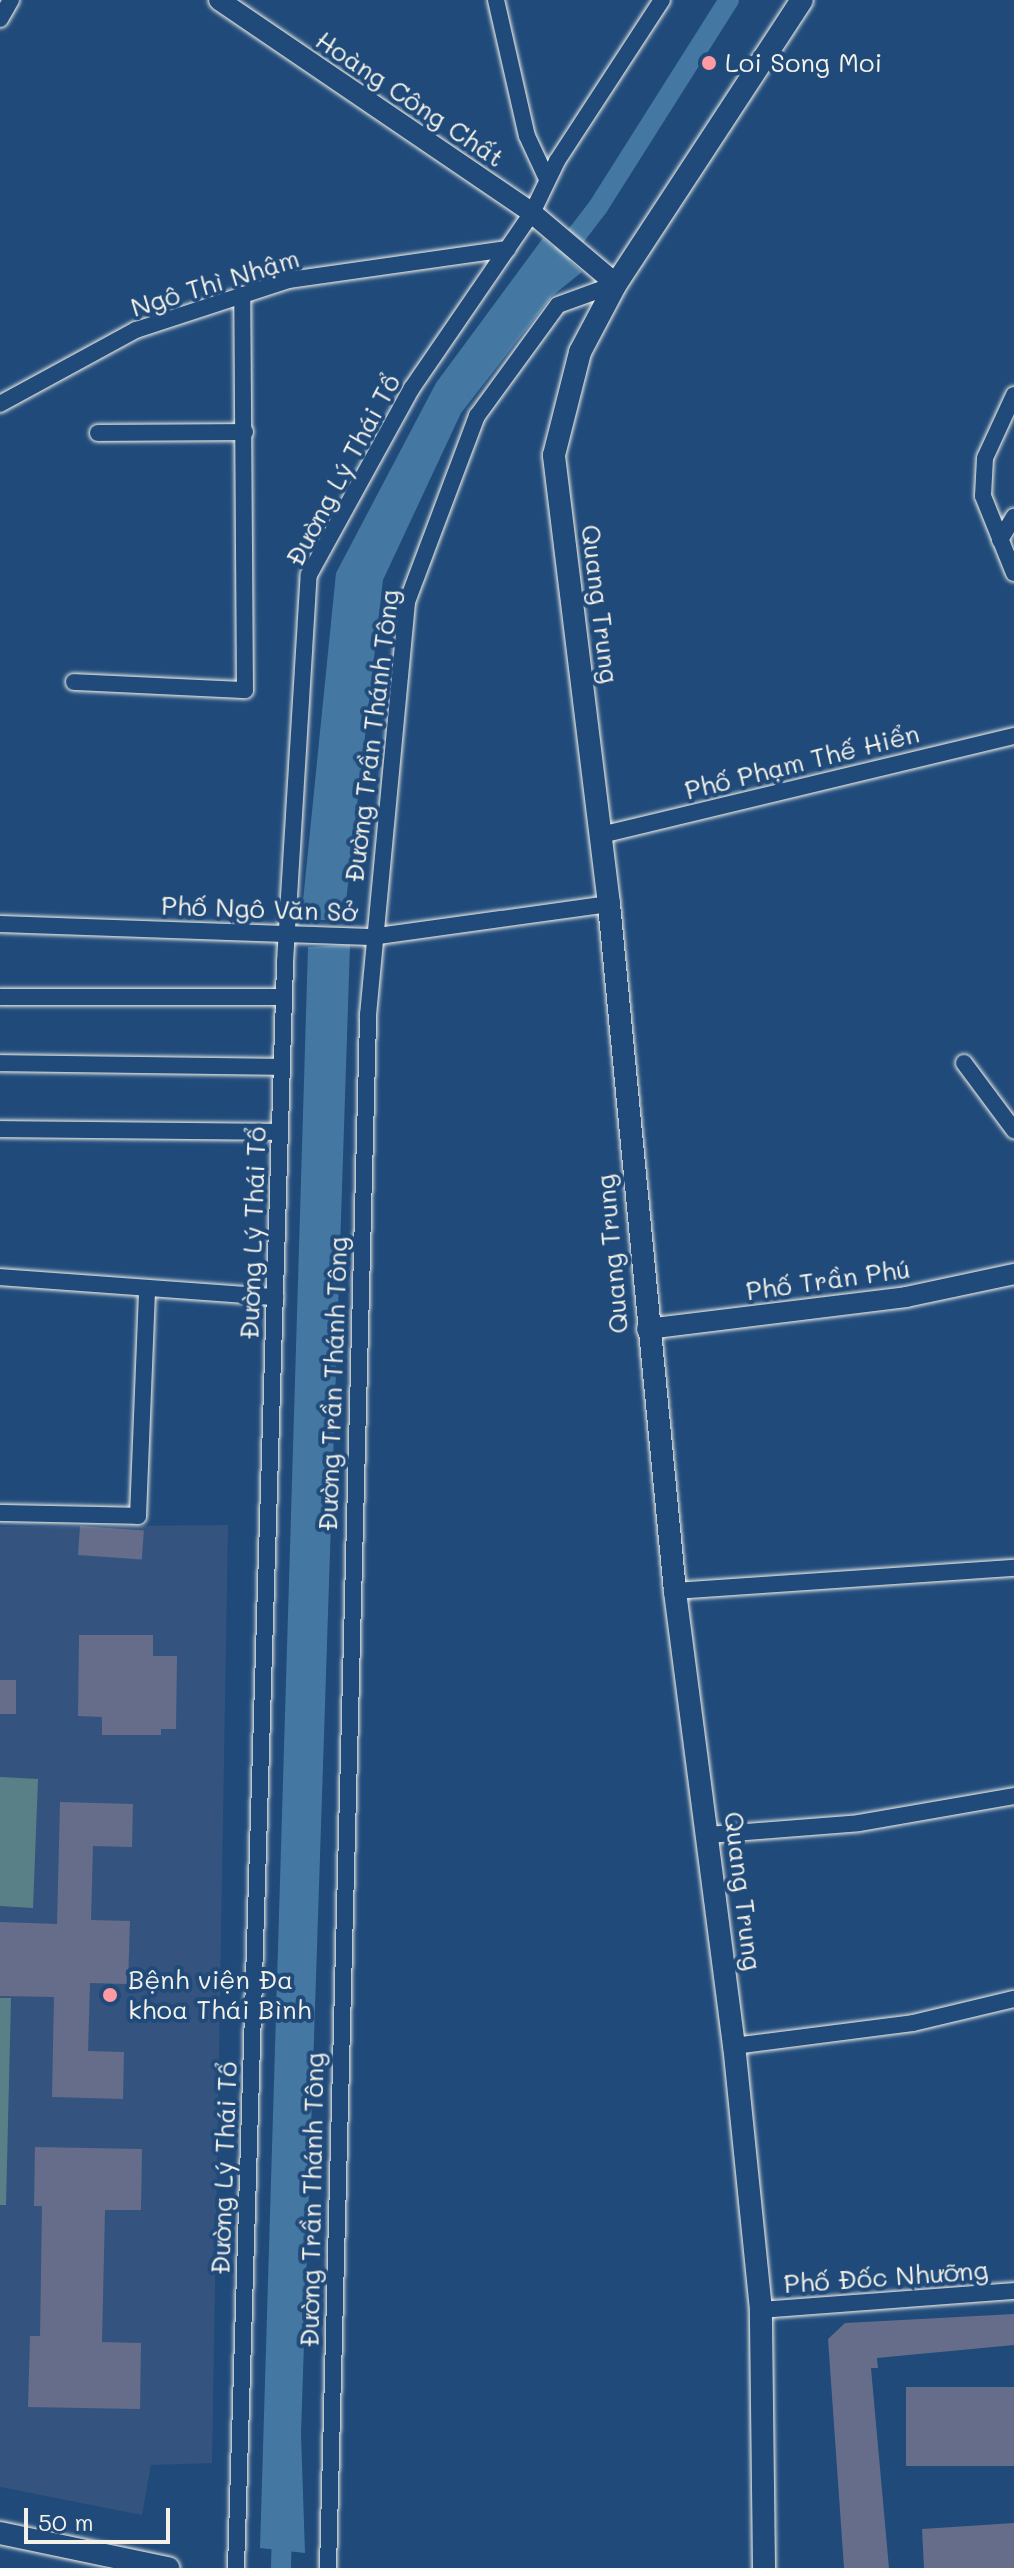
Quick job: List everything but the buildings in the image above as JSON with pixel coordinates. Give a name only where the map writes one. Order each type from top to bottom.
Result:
[{"type":"main road","name":"Quang Trung","points":[[764,2568],[761,2310],[734,2046],[675,1591],[647,1329],[609,904],[554,455],[580,352],[616,284],[802,0]]},
{"type":"main road","points":[[0,2533],[168,2568]]},
{"type":"street","points":[[0,19],[11,0]]},
{"type":"street","name":"Hoàng Công Chất","points":[[219,0],[532,213],[616,284]]},
{"type":"street","points":[[496,0],[527,136],[547,179]]},
{"type":"street","name":"Đường Lý Thái Tổ","points":[[236,2568],[284,997],[309,575],[412,388],[532,213],[547,179],[662,0]]},
{"type":"street","name":"Ngô Thì Nhậm","points":[[0,404],[136,330],[289,280],[508,249]]},
{"type":"street","name":"Đường Trần Thánh Tông","points":[[328,2568],[364,937],[407,602],[477,416],[558,305],[616,284]]},
{"type":"street","points":[[74,682],[245,690],[242,295]]},
{"type":"street","points":[[1014,395],[985,458],[983,496],[1014,573]]},
{"type":"street","points":[[98,433],[245,432]]},
{"type":"street","points":[[1000,540],[1014,517]]},
{"type":"street","name":"Phố Phạm Thế Hiển","points":[[601,835],[1014,736]]},
{"type":"street","name":"Phố Ngô Văn Sở","points":[[0,924],[287,931],[364,937],[609,904]]},
{"type":"street","points":[[0,997],[284,997]]},
{"type":"street","points":[[0,1063],[282,1067]]},
{"type":"street","points":[[964,1063],[1007,1109],[1014,1130]]},
{"type":"street","points":[[0,1129],[280,1132]]},
{"type":"street","name":"Phố Trần Phú","points":[[647,1329],[906,1297],[1014,1274]]},
{"type":"street","points":[[0,1277],[275,1297]]},
{"type":"street","points":[[0,1513],[138,1516],[147,1288]]},
{"type":"street","points":[[675,1591],[1014,1568]]},
{"type":"street","points":[[708,1835],[859,1823],[1014,1796]]},
{"type":"street","points":[[734,2046],[913,2023],[1014,1999]]},
{"type":"street","name":"Phố Đốc Nhưỡng","points":[[761,2310],[1014,2291]]},
{"type":"shaded area","points":[[543,238],[582,272],[552,296],[461,413],[383,580],[344,919],[301,921],[336,573],[436,383]]},
{"type":"shaded area","points":[[350,945],[301,2434],[305,2553],[260,2548],[308,947]]},
{"type":"shaded area","name":"Bệnh viện Đa khoa Thái Bình","points":[[228,1525],[212,2463],[151,2465],[142,2515],[0,2487],[0,1527]]},
{"type":"green space","points":[[0,1777],[38,1779],[33,1908],[0,1906]]},
{"type":"green space","points":[[0,1998],[11,1998],[6,2205],[0,2205]]},
{"type":"waterway","points":[[545,276],[598,207],[729,0]]},
{"type":"waterway","points":[[281,2568],[282,2524]]},
{"type":"place","name":"Loi Song Moi","points":[[709,63]]},
{"type":"place","name":"Bệnh viện Đa khoa Thái Bình","points":[[110,1995]]}]
